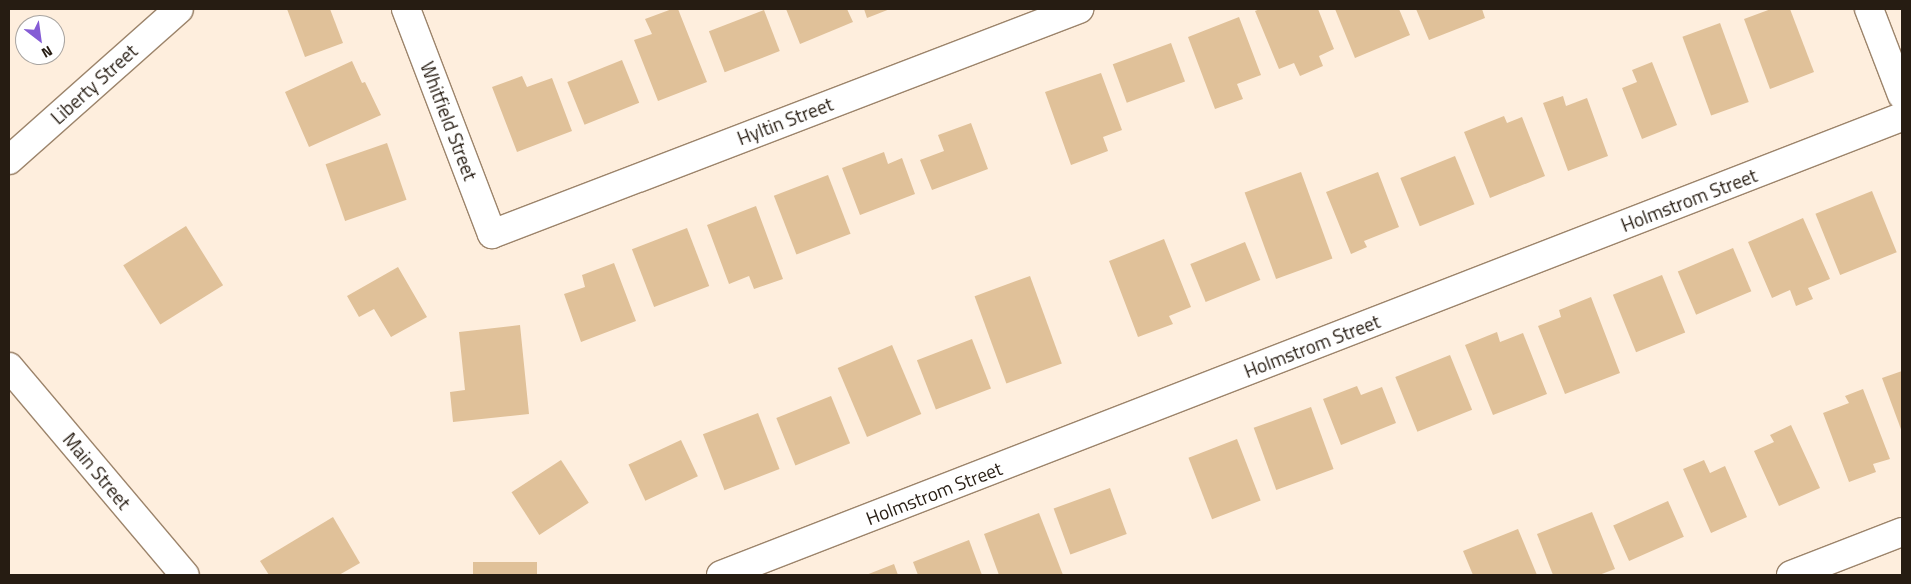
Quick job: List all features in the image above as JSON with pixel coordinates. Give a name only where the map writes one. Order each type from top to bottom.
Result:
[{"type":"street","name":"Liberty Street","points":[[9,160],[179,9]]},
{"type":"street","name":"Whitfield Street","points":[[406,9],[492,234]]},
{"type":"street","name":"Hyltin Street","points":[[492,234],[1079,9]]},
{"type":"street","points":[[1869,9],[1902,95]]},
{"type":"street","name":"Holmstrom Street","points":[[721,575],[1902,117]]},
{"type":"street","name":"Main Street","points":[[9,367],[185,575]]},
{"type":"street","points":[[1791,575],[1902,532]]},
{"type":"building","points":[[287,9],[330,9],[343,43],[305,57]]},
{"type":"building","points":[[672,9],[678,9],[707,82],[658,101],[634,40],[652,34],[645,19]]},
{"type":"building","points":[[786,9],[847,9],[853,22],[800,44]]},
{"type":"building","points":[[864,9],[890,9],[867,18]]},
{"type":"building","points":[[1260,9],[1318,9],[1334,49],[1319,56],[1323,66],[1300,76],[1294,63],[1279,69],[1255,11]]},
{"type":"building","points":[[1335,9],[1399,9],[1410,35],[1355,58]]},
{"type":"building","points":[[1416,9],[1482,9],[1485,18],[1429,40]]},
{"type":"building","points":[[1771,9],[1790,9],[1814,72],[1770,89],[1744,19]]},
{"type":"building","points":[[764,10],[780,51],[725,72],[709,31]]},
{"type":"building","points":[[1239,17],[1261,75],[1237,84],[1243,99],[1215,109],[1188,37]]},
{"type":"building","points":[[1720,23],[1749,102],[1711,116],[1682,37]]},
{"type":"building","points":[[1171,43],[1185,82],[1127,103],[1113,64]]},
{"type":"building","points":[[622,60],[639,103],[585,125],[567,82]]},
{"type":"building","points":[[352,61],[362,83],[365,82],[381,115],[309,147],[285,92]]},
{"type":"building","points":[[1652,62],[1677,125],[1642,139],[1622,88],[1637,82],[1632,70]]},
{"type":"building","points":[[1101,73],[1122,130],[1103,137],[1108,151],[1071,165],[1045,92]]},
{"type":"building","points":[[522,76],[527,87],[552,78],[572,131],[517,152],[492,87]]},
{"type":"building","points":[[1563,96],[1566,106],[1587,98],[1608,156],[1568,171],[1543,103]]},
{"type":"building","points":[[1504,116],[1507,123],[1522,117],[1545,176],[1490,198],[1464,132]]},
{"type":"building","points":[[971,123],[988,169],[932,190],[920,160],[944,151],[938,135]]},
{"type":"building","points":[[387,143],[407,200],[345,221],[326,164]]},
{"type":"building","points":[[884,152],[888,164],[902,158],[915,194],[860,215],[842,168]]},
{"type":"building","points":[[1455,156],[1474,204],[1420,226],[1400,178]]},
{"type":"building","points":[[1301,172],[1332,258],[1276,279],[1245,193]]},
{"type":"building","points":[[1378,172],[1399,227],[1364,241],[1367,247],[1351,254],[1326,192]]},
{"type":"building","points":[[828,175],[851,234],[796,255],[774,196]]},
{"type":"building","points":[[1872,191],[1897,252],[1840,275],[1815,214]]},
{"type":"building","points":[[756,206],[783,279],[754,289],[749,276],[729,284],[707,225]]},
{"type":"building","points":[[1803,218],[1830,279],[1808,288],[1813,299],[1796,306],[1790,290],[1772,298],[1748,242]]},
{"type":"building","points":[[186,226],[223,285],[160,325],[123,265]]},
{"type":"building","points":[[687,228],[709,286],[654,307],[632,249]]},
{"type":"building","points":[[1164,239],[1191,307],[1169,316],[1173,324],[1138,337],[1109,261]]},
{"type":"building","points":[[1245,242],[1260,280],[1206,302],[1190,264]]},
{"type":"building","points":[[1733,248],[1751,291],[1696,315],[1678,271]]},
{"type":"building","points":[[614,263],[636,321],[581,342],[564,294],[585,287],[582,275]]},
{"type":"building","points":[[398,267],[427,317],[391,337],[374,309],[359,317],[347,296]]},
{"type":"building","points":[[1662,275],[1685,332],[1636,352],[1613,295]]},
{"type":"building","points":[[1030,276],[1062,363],[1006,384],[975,296]]},
{"type":"building","points":[[1591,297],[1620,373],[1565,394],[1538,326],[1561,317],[1559,310]]},
{"type":"building","points":[[520,325],[529,414],[453,422],[450,392],[465,390],[459,332]]},
{"type":"building","points":[[1497,332],[1500,342],[1523,333],[1547,394],[1493,415],[1465,345]]},
{"type":"building","points":[[972,339],[991,388],[936,410],[917,360]]},
{"type":"building","points":[[892,345],[921,414],[867,437],[838,368]]},
{"type":"building","points":[[1450,355],[1472,410],[1417,432],[1395,377]]},
{"type":"building","points":[[1902,371],[1902,432],[1882,378]]},
{"type":"building","points":[[1357,386],[1361,395],[1382,387],[1396,423],[1341,445],[1323,399]]},
{"type":"building","points":[[1863,389],[1890,459],[1873,464],[1876,472],[1849,482],[1823,413],[1849,403],[1845,396]]},
{"type":"building","points":[[831,396],[850,443],[795,465],[776,418]]},
{"type":"building","points":[[1311,407],[1334,469],[1276,490],[1254,428]]},
{"type":"building","points":[[758,413],[780,469],[724,490],[703,434]]},
{"type":"building","points":[[1791,425],[1820,488],[1779,506],[1754,451],[1774,442],[1770,435]]},
{"type":"building","points":[[1237,439],[1261,501],[1212,519],[1188,458]]},
{"type":"building","points":[[681,440],[698,476],[645,501],[628,465]]},
{"type":"building","points":[[561,460],[589,503],[539,535],[512,492]]},
{"type":"building","points":[[1704,460],[1710,473],[1725,466],[1747,517],[1711,533],[1683,469]]},
{"type":"building","points":[[1110,488],[1127,534],[1070,555],[1054,509]]},
{"type":"building","points":[[1668,501],[1684,537],[1629,561],[1613,525]]},
{"type":"building","points":[[1592,512],[1615,569],[1599,575],[1553,575],[1537,534]]},
{"type":"building","points":[[1039,513],[1063,575],[999,575],[984,534]]},
{"type":"building","points":[[333,517],[360,563],[339,575],[269,575],[260,561]]},
{"type":"building","points":[[1518,529],[1537,575],[1473,575],[1463,551]]},
{"type":"building","points":[[969,540],[982,575],[918,575],[913,562]]},
{"type":"building","points":[[473,562],[537,562],[537,575],[473,575]]},
{"type":"building","points":[[894,564],[898,575],[866,575]]}]
